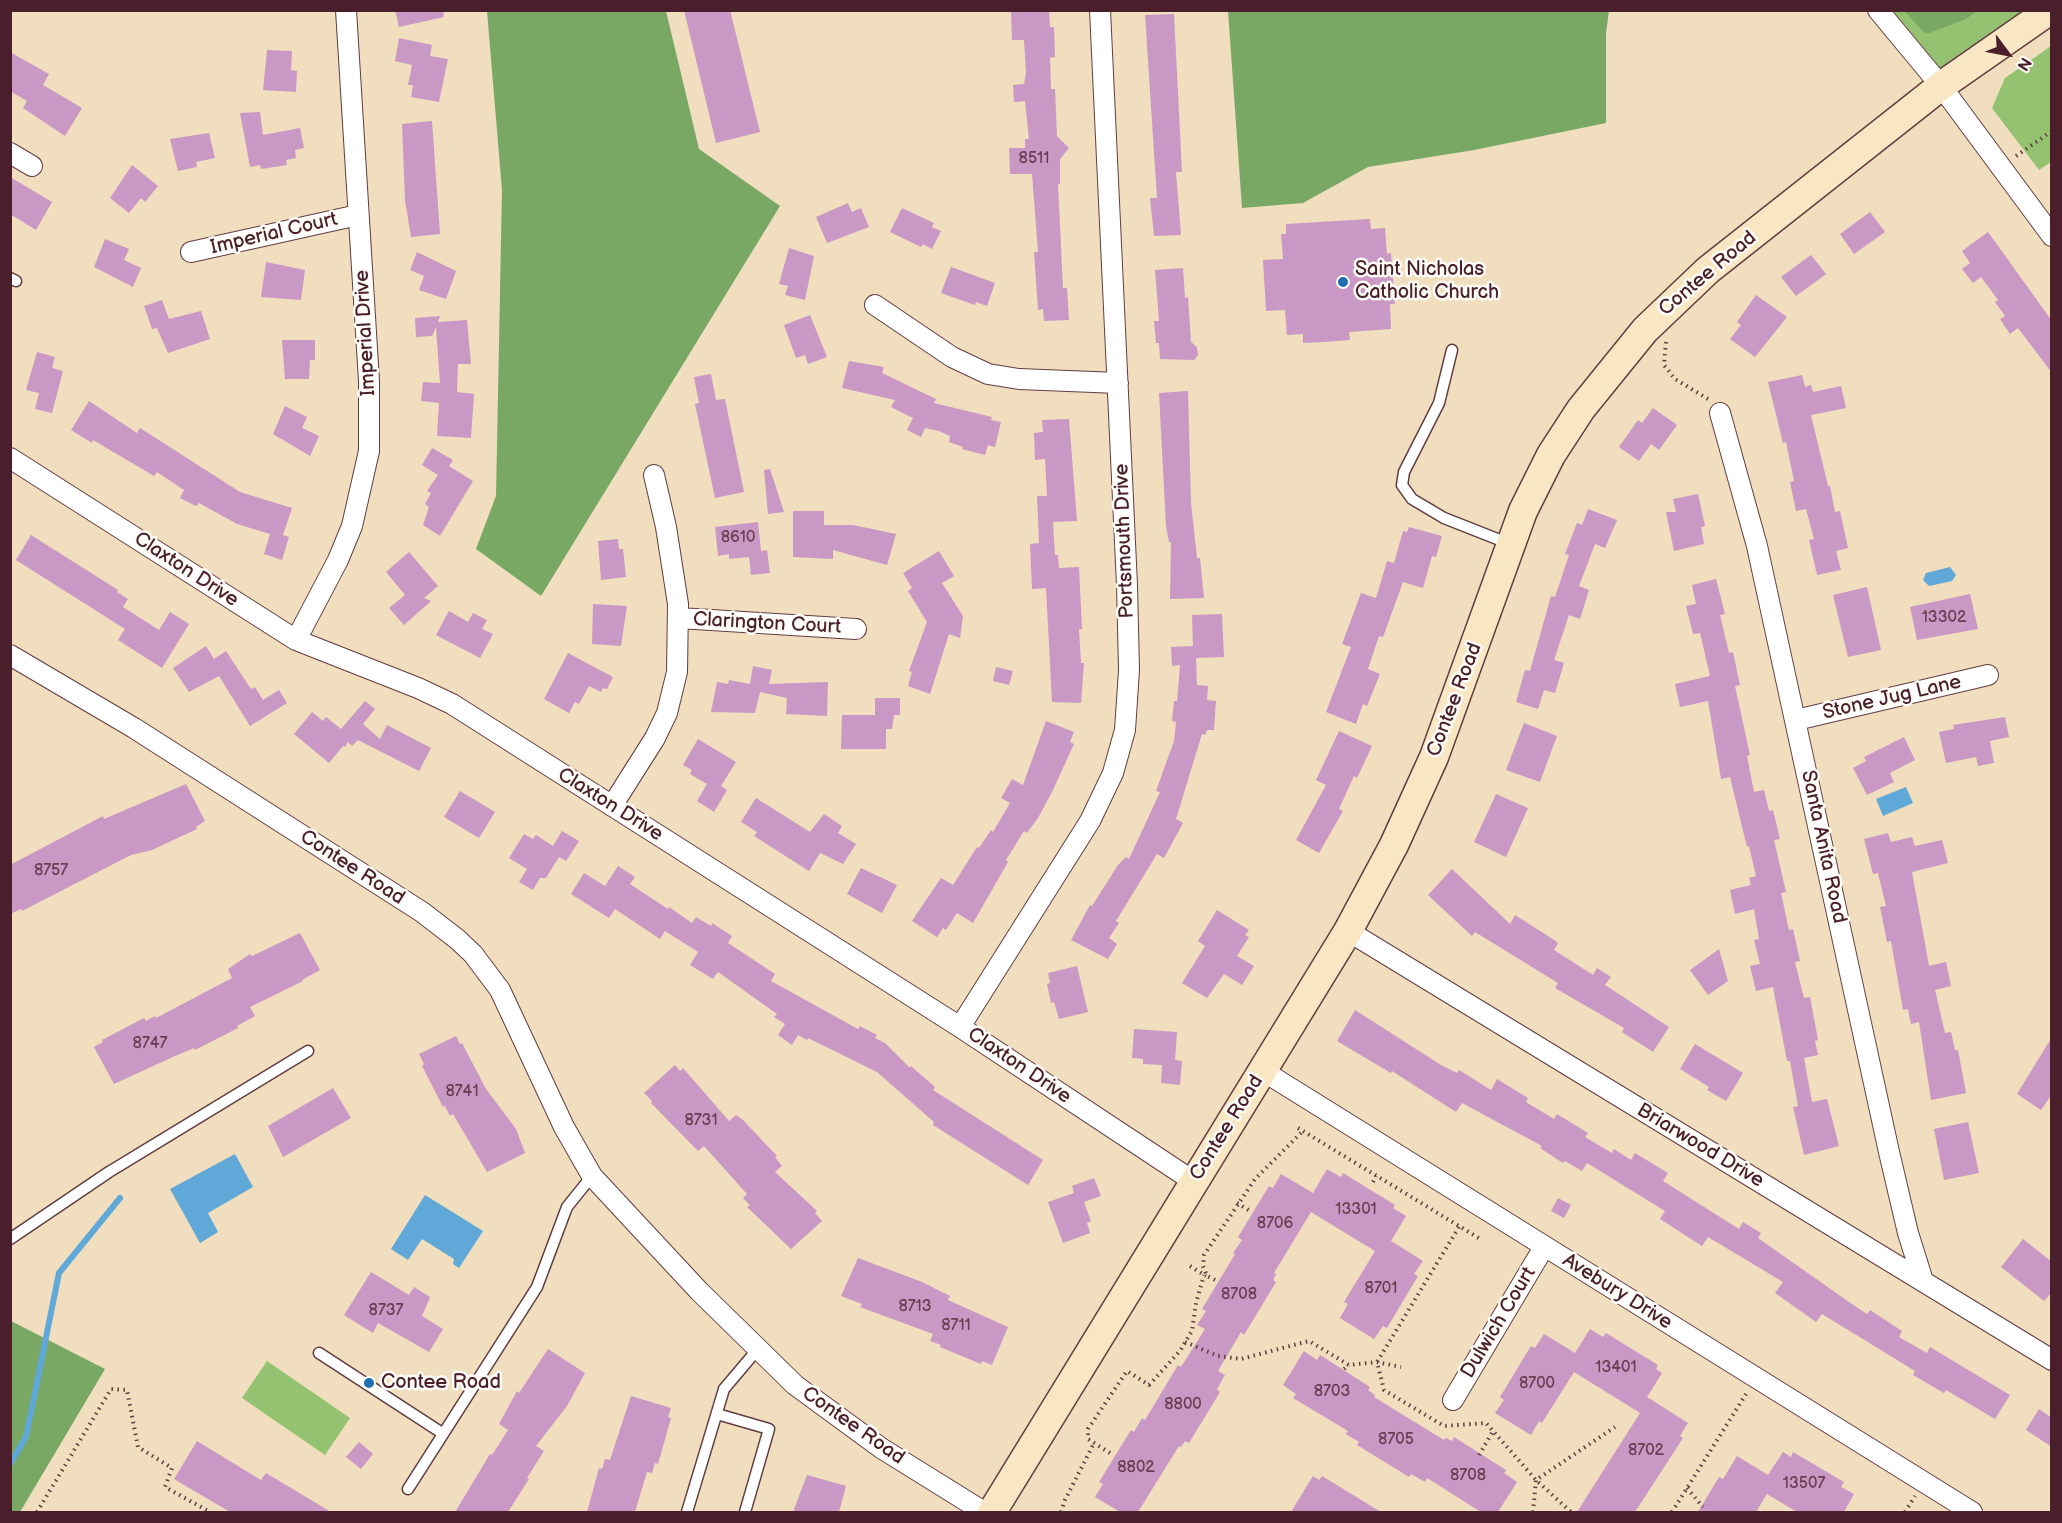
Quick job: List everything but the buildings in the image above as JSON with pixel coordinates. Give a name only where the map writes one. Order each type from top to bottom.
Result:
[{"type":"street","name":"Imperial Drive","points":[[296,640],[338,560],[352,526],[369,451],[369,381],[346,10]]},
{"type":"street","name":"Portsmouth Drive","points":[[960,1027],[1090,821],[1104,794],[1121,749],[1126,720],[1129,670],[1100,10]]},
{"type":"street","points":[[1878,10],[1941,86],[2052,236]]},
{"type":"street","name":"Contee Road","points":[[992,1512],[1348,931],[1394,845],[1434,757],[1510,544],[1533,490],[1560,441],[1601,382],[1645,330],[1708,270],[1941,86],[2050,10]]},
{"type":"street","points":[[10,153],[32,166]]},
{"type":"street","name":"Imperial Court","points":[[191,252],[358,215]]},
{"type":"street","points":[[875,305],[952,357],[988,374],[1019,380],[1118,383]]},
{"type":"street","name":"Santa Anita Road","points":[[1720,413],[1746,501],[1796,720],[1889,1152],[1908,1233],[1923,1281]]},
{"type":"street","name":"Claxton Drive","points":[[10,458],[296,640],[418,688],[452,704],[960,1027],[1193,1181]]},
{"type":"street","points":[[612,806],[655,738],[667,713],[677,672],[679,618],[666,527],[654,475]]},
{"type":"street","name":"Clarington Court","points":[[679,618],[856,629]]},
{"type":"street","name":"Contee Road","points":[[10,655],[134,728],[422,912],[457,939],[480,962],[500,990],[564,1127],[592,1176],[757,1350],[795,1385],[840,1419],[984,1512]]},
{"type":"street","name":"Stone Jug Lane","points":[[1796,720],[1988,675]]},
{"type":"street","name":"Briarwood Drive","points":[[1348,931],[2052,1360]]},
{"type":"street","name":"Avebury Drive","points":[[1263,1071],[1972,1512]]},
{"type":"street","name":"Dulwich Court","points":[[1453,1400],[1544,1247]]},
{"type":"lane","points":[[1452,350],[1439,403],[1404,472],[1402,485],[1412,499],[1444,518],[1510,544]]},
{"type":"lane","points":[[10,1239],[109,1172],[308,1051]]},
{"type":"lane","points":[[408,1489],[537,1287],[567,1207],[592,1176]]},
{"type":"lane","points":[[687,1512],[724,1389],[757,1350]]},
{"type":"lane","points":[[319,1353],[442,1433]]},
{"type":"lane","points":[[717,1414],[769,1429],[745,1512]]},
{"type":"path","points":[[2001,167],[2052,131]]},
{"type":"path","points":[[1667,335],[1664,365],[1675,379],[1711,401],[1720,413]]},
{"type":"path","points":[[1110,1452],[1088,1439],[1088,1429],[1127,1371],[1149,1385],[1185,1342],[1192,1331],[1196,1303],[1205,1275],[1204,1255],[1255,1179],[1301,1130],[1482,1240]]},
{"type":"path","points":[[1373,1182],[1376,1176]]},
{"type":"path","points":[[1237,1203],[1250,1211]]},
{"type":"path","points":[[1459,1227],[1377,1362],[1384,1390],[1444,1426],[1486,1423],[1492,1433],[1536,1480],[1571,1512]]},
{"type":"path","points":[[1190,1266],[1215,1280]]},
{"type":"path","points":[[1185,1342],[1218,1356],[1241,1359],[1309,1341],[1349,1365]]},
{"type":"path","points":[[1344,1369],[1349,1365],[1377,1362],[1401,1367]]},
{"type":"path","points":[[1672,1512],[1756,1378]]},
{"type":"path","points":[[37,1512],[111,1389],[127,1390],[138,1447],[172,1468],[165,1487],[210,1512]]},
{"type":"path","points":[[1536,1480],[1615,1427]]},
{"type":"path","points":[[1479,1455],[1492,1433]]},
{"type":"path","points":[[1062,1512],[1065,1500],[1094,1443]]},
{"type":"path","points":[[1533,1512],[1536,1480]]},
{"type":"path","points":[[1687,1488],[1703,1507]]},
{"type":"green space","points":[[487,11],[666,11],[699,149],[780,206],[541,596],[476,549],[496,496],[502,190]]},
{"type":"green space","points":[[1228,11],[1609,11],[1606,33],[1606,123],[1474,150],[1368,167],[1303,203],[1242,208]]},
{"type":"green space","points":[[1878,11],[2051,11],[1941,86]]},
{"type":"green space","points":[[1904,11],[1977,11],[1966,19],[1926,34]]},
{"type":"green space","points":[[2051,46],[2051,162],[2039,170],[1992,108],[2005,78]]},
{"type":"green space","points":[[11,1321],[105,1369],[20,1512],[10,1512]]},
{"type":"green space","points":[[267,1361],[350,1418],[325,1455],[242,1398]]},
{"type":"water","points":[[1950,567],[1956,575],[1952,581],[1929,586],[1923,580],[1926,573]]},
{"type":"water","points":[[1906,787],[1913,803],[1883,816],[1876,799]]},
{"type":"water","points":[[235,1154],[253,1187],[208,1213],[218,1232],[200,1243],[170,1189]]},
{"type":"water","points":[[425,1195],[483,1231],[459,1268],[453,1264],[454,1259],[422,1239],[408,1260],[391,1249]]},
{"type":"waterway","points":[[10,1464],[26,1437],[59,1273],[120,1198]]},
{"type":"place","name":"Saint Nicholas Catholic Church","points":[[1343,282]]},
{"type":"place","name":"Contee Road","points":[[369,1383]]}]
